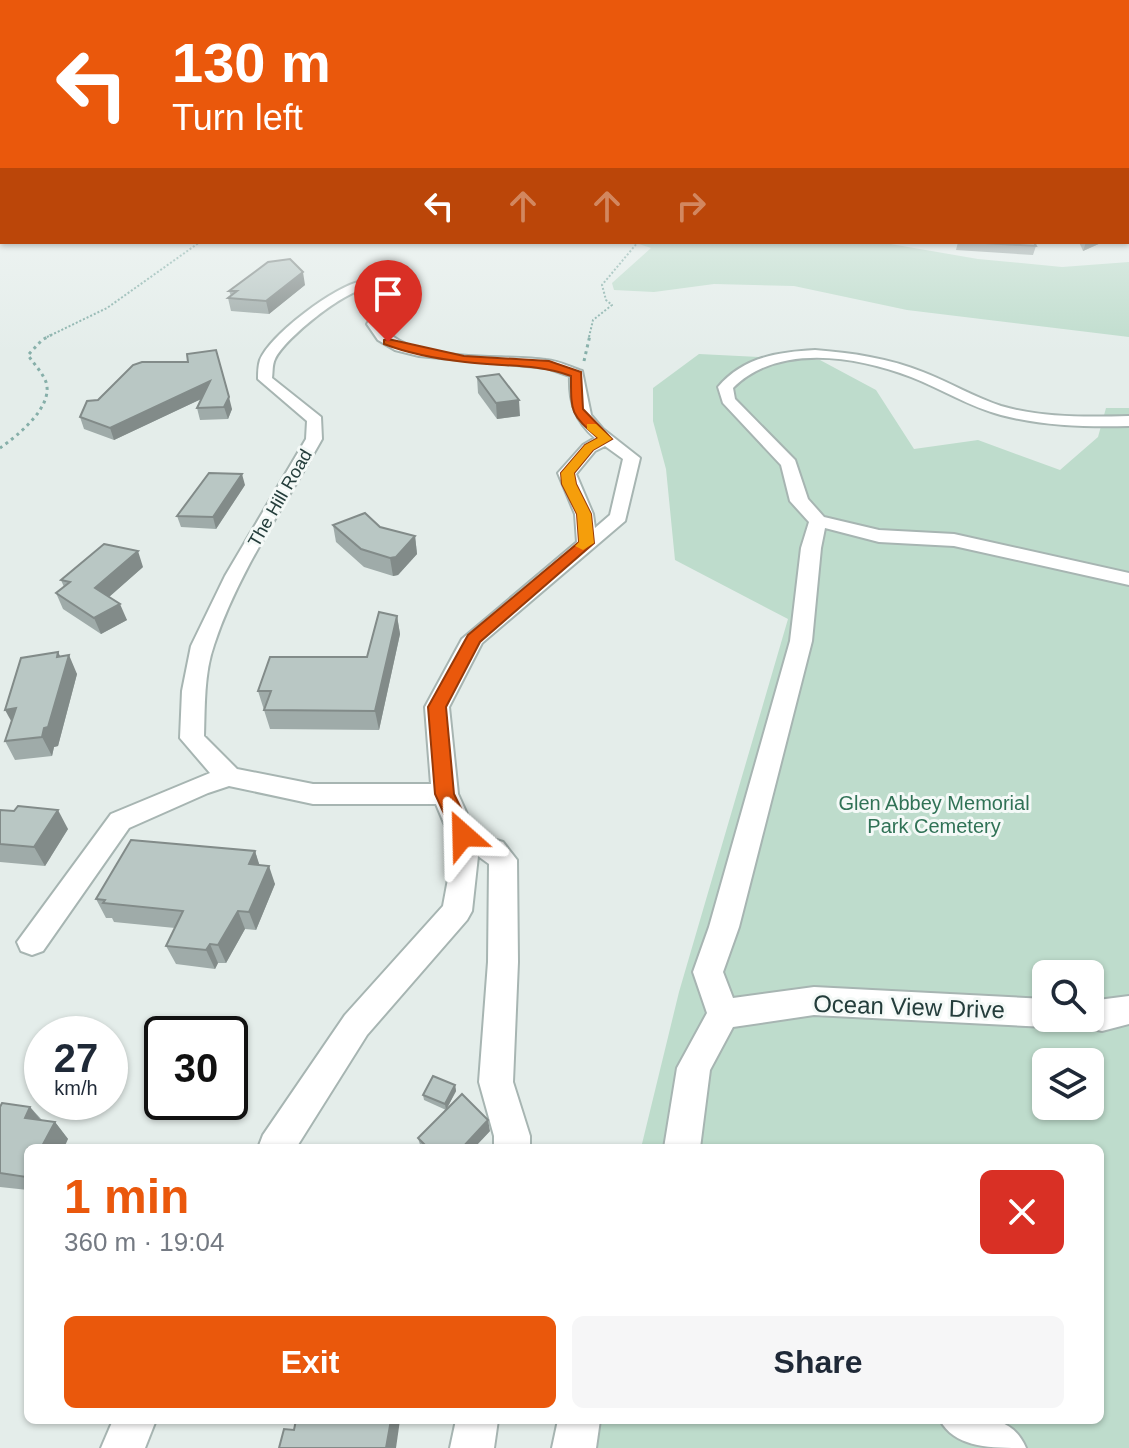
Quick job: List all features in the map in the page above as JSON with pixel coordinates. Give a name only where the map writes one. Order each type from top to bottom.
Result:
[{"type":"street","name":"The Hill Road","points":[[229,777],[192,738],[194,691],[202,646],[235,576],[314,439],[315,420],[265,379],[266,362],[276,347],[348,289],[375,285],[387,287],[395,294],[374,324],[377,334],[388,342],[464,359],[549,364],[577,374]]},
{"type":"street","points":[[1129,421],[1063,422],[1007,412],[976,403],[918,375],[886,364],[855,359],[796,355],[748,364],[735,373],[725,387],[728,400],[789,464],[799,501],[818,521],[879,536],[954,540],[1129,579]]},
{"type":"street","points":[[279,1144],[356,1025],[457,911],[465,863],[464,841],[445,794],[437,707],[473,639],[619,517],[632,458],[606,439],[577,409],[577,374]]},
{"type":"street","points":[[587,543],[584,514],[567,473],[589,448],[606,439]]},
{"type":"street","points":[[683,1144],[694,1068],[723,1014],[708,972],[724,927],[801,641],[811,548],[818,521]]},
{"type":"street","points":[[32,942],[120,821],[199,786],[229,777],[313,794],[445,794]]},
{"type":"street","points":[[464,841],[493,850],[503,860],[503,962],[496,1082],[512,1144]]},
{"type":"street","name":"Ocean View Drive","points":[[723,1014],[814,1001],[1032,1012]]},
{"type":"street","points":[[1104,1014],[1129,1010]]},
{"type":"street","points":[[123,1448],[133,1424]]},
{"type":"street","points":[[472,1448],[476,1424]]},
{"type":"street","points":[[574,1448],[578,1424]]},
{"type":"street","points":[[967,1424],[1004,1448]]},
{"type":"path","points":[[0,448],[18,437],[47,396],[47,384],[28,355],[30,350],[42,340],[107,308],[197,244]]},
{"type":"path","points":[[577,374],[585,360],[593,320],[612,305],[606,300],[602,285],[636,244]]},
{"type":"green space","points":[[639,244],[891,244],[978,259],[1062,267],[1129,262],[1129,337],[907,310],[794,286],[714,284],[654,292],[614,290],[612,283],[651,248]]},
{"type":"green space","name":"Glen Abbey Memorial Park Cemetery","points":[[699,354],[820,360],[876,390],[914,449],[978,440],[1060,470],[1098,437],[1106,408],[1129,408],[1129,1448],[589,1448],[591,1424],[1104,1424],[1104,1144],[642,1144],[679,992],[788,619],[675,560],[666,469],[653,421],[653,388]]},
{"type":"building","points":[[290,259],[303,272],[266,301],[228,298],[237,291],[229,291],[268,262]]},
{"type":"building","points":[[216,350],[229,397],[224,407],[197,408],[210,381],[110,428],[80,417],[87,401],[98,400],[133,365],[142,362],[188,362],[187,354]]},
{"type":"building","points":[[499,374],[519,400],[496,403],[477,377]]},
{"type":"building","points":[[209,473],[242,474],[213,517],[177,516]]},
{"type":"building","points":[[365,513],[380,527],[415,536],[396,557],[361,549],[333,525]]},
{"type":"building","points":[[104,544],[138,551],[95,588],[120,604],[94,618],[56,593],[70,582],[61,580]]},
{"type":"building","points":[[379,612],[397,616],[375,711],[264,710],[271,691],[258,691],[270,657],[367,657]]},
{"type":"building","points":[[58,652],[57,657],[69,655],[48,727],[44,728],[42,737],[5,741],[16,708],[5,710],[21,658]]},
{"type":"building","points":[[18,806],[58,810],[34,847],[0,844],[0,810],[14,811]]},
{"type":"building","points":[[131,840],[255,851],[249,864],[269,866],[249,912],[238,911],[218,945],[210,944],[206,950],[166,946],[183,911],[103,903],[105,900],[96,899]]},
{"type":"building","points":[[433,1076],[455,1085],[445,1104],[423,1095]]},
{"type":"building","points":[[462,1094],[488,1120],[466,1144],[424,1144],[418,1138]]},
{"type":"building","points":[[2,1103],[24,1106],[24,1120],[55,1122],[43,1144],[24,1144],[24,1177],[0,1173]]},
{"type":"building","points":[[295,1424],[390,1424],[386,1448],[279,1448],[284,1429],[294,1430]]},
{"type":"slow traffic","points":[[583,546],[587,543],[584,514],[567,473],[589,448],[606,439],[591,426]]},
{"type":"route","points":[[388,342],[464,359],[549,364],[577,374],[577,409],[606,439],[589,448],[567,473],[584,514],[587,543],[473,639],[437,707],[445,794],[463,835]]}]
